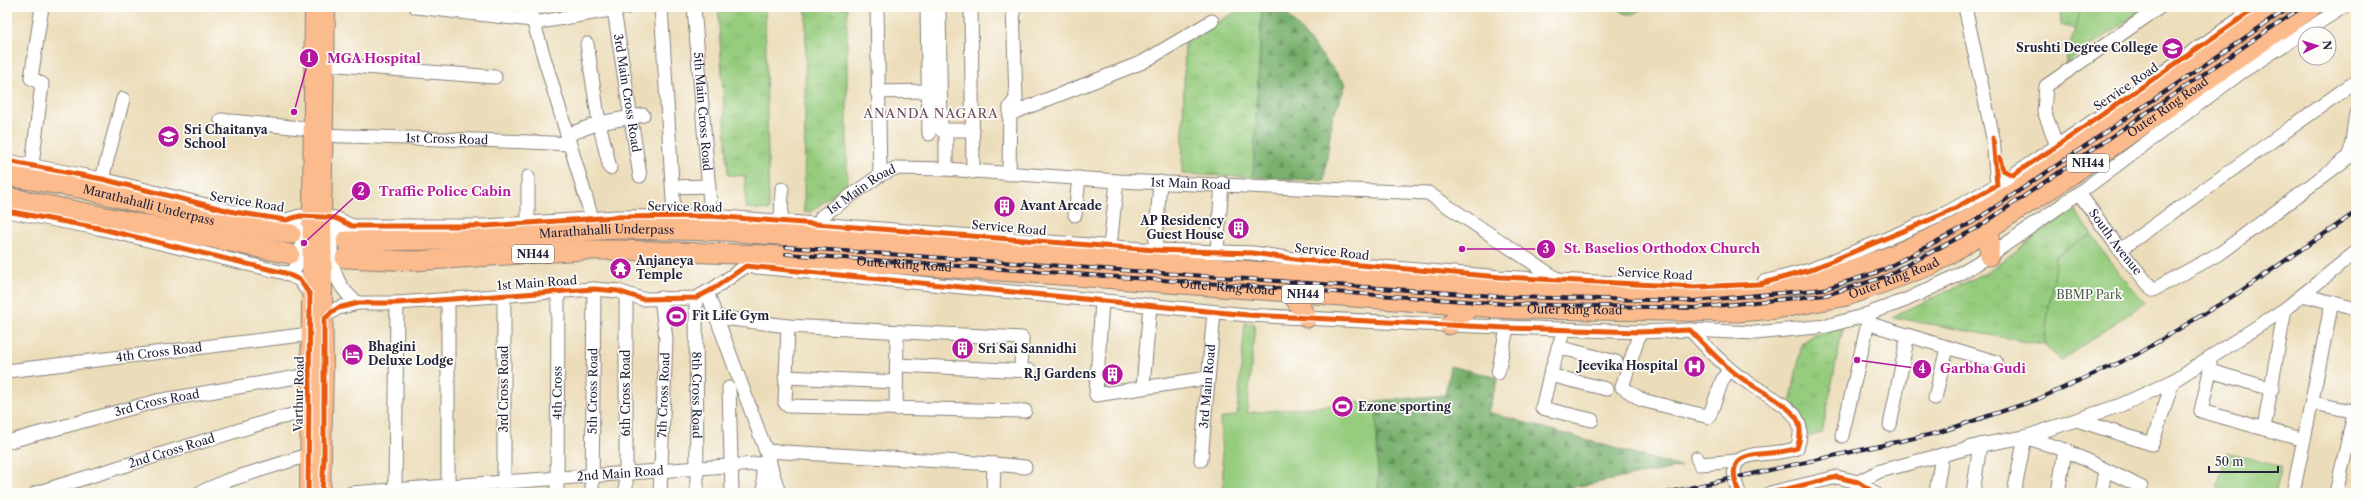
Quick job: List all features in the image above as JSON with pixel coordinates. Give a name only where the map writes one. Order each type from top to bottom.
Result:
[{"type":"highway","name":"Outer Ring Road","points":[[819,231],[1394,283],[1568,294],[1736,293],[1798,284],[1845,272],[1905,251],[1954,228],[2000,191],[2191,61],[2279,7]]},
{"type":"highway","name":"Outer Ring Road","points":[[749,260],[1094,277],[1292,294],[1570,311],[1737,312],[1804,305],[1852,294],[1916,272],[1958,250],[2185,105],[2312,7]]},
{"type":"highway","name":"Marathahalli Underpass","points":[[7,176],[92,191],[220,223],[288,227]]},
{"type":"highway","name":"Marathahalli Underpass","points":[[7,198],[290,254]]},
{"type":"highway","name":"Marathahalli Underpass","points":[[348,242],[485,239],[616,228],[724,231],[819,231]]},
{"type":"highway","points":[[1989,256],[1990,229]]},
{"type":"highway","name":"Marathahalli Underpass","points":[[348,242],[444,260],[591,250],[749,260]]},
{"type":"highway","points":[[1905,251],[1897,260],[1898,265],[1901,269],[1916,272]]},
{"type":"highway","points":[[1845,272],[1857,277],[1858,287],[1852,294]]},
{"type":"highway","points":[[1292,294],[1307,318]]},
{"type":"highway","points":[[1449,325],[1472,306]]},
{"type":"main road","name":"Varthur Road","points":[[308,493],[310,295],[317,216],[318,132],[313,7]]},
{"type":"main road","name":"Varthur Road","points":[[318,132],[325,64],[327,7]]},
{"type":"main road","name":"Varthur Road","points":[[317,216],[324,320],[324,458],[322,493]]},
{"type":"street","points":[[32,165],[42,83],[31,78],[42,7]]},
{"type":"street","points":[[416,7],[533,22],[628,7]]},
{"type":"street","points":[[529,7],[592,218]]},
{"type":"street","points":[[661,7],[674,215]]},
{"type":"street","name":"5th Main Cross Road","points":[[694,7],[711,216]]},
{"type":"street","points":[[877,7],[877,92],[880,175]]},
{"type":"street","points":[[927,7],[929,134]]},
{"type":"street","points":[[939,7],[941,130],[973,130]]},
{"type":"street","points":[[971,7],[973,172]]},
{"type":"street","points":[[1009,174],[1010,107],[1016,99],[1012,7]]},
{"type":"street","points":[[1965,7],[1993,138],[2000,191]]},
{"type":"street","points":[[2057,146],[2044,111],[2046,86],[2160,7]]},
{"type":"street","name":"Service Road","points":[[7,161],[102,179],[288,227],[317,216],[335,218],[348,242],[592,218],[674,215],[711,216],[781,221],[819,231],[1110,246],[1155,250],[1218,251],[1474,275],[1694,287],[1760,284],[1810,270],[2000,191],[2013,175],[2191,61],[2257,7]]},
{"type":"street","points":[[779,493],[715,317],[702,295],[749,260],[1214,312],[1307,318],[1507,328],[1640,332],[1690,330],[1755,333],[1783,332],[1827,326],[1869,318],[1952,278],[1989,256],[2079,193],[2185,105],[2243,71],[2343,7]]},
{"type":"street","name":"3rd Main Cross Road","points":[[614,10],[636,116],[640,176]]},
{"type":"street","points":[[1010,114],[1143,62],[1212,21]]},
{"type":"street","points":[[587,44],[599,123],[610,168]]},
{"type":"street","points":[[325,64],[495,77]]},
{"type":"street","points":[[2120,250],[2356,81]]},
{"type":"street","points":[[877,92],[928,91]]},
{"type":"street","points":[[102,179],[123,99]]},
{"type":"street","name":"South Avenue","points":[[2079,193],[2120,250],[2153,290],[2222,252],[2350,156],[2356,113]]},
{"type":"street","points":[[568,139],[599,123],[636,116]]},
{"type":"street","name":"1st Cross Road","points":[[221,120],[318,132],[406,139],[568,139]]},
{"type":"street","points":[[946,130],[946,169]]},
{"type":"street","points":[[1993,138],[1997,143],[2003,170],[2013,175]]},
{"type":"street","name":"1st Main Road","points":[[819,231],[822,216],[880,175],[896,168],[946,169],[1117,181],[1222,183],[1428,193],[1557,279]]},
{"type":"street","points":[[528,177],[528,224]]},
{"type":"street","points":[[1075,215],[1078,178]]},
{"type":"street","points":[[1110,246],[1117,181]]},
{"type":"street","points":[[1155,250],[1160,182]]},
{"type":"street","points":[[1218,251],[1222,183]]},
{"type":"street","points":[[673,188],[709,186]]},
{"type":"street","points":[[781,221],[782,189]]},
{"type":"street","points":[[7,211],[98,228],[191,252],[285,273],[300,280],[310,295]]},
{"type":"street","points":[[285,273],[293,272],[302,253],[300,235],[293,224],[288,227]]},
{"type":"street","points":[[348,242],[339,226],[333,231],[332,259],[339,284],[348,296],[358,303]]},
{"type":"street","points":[[1857,487],[1880,471],[1980,445],[2025,437],[2121,405],[2210,364],[2303,295],[2356,252]]},
{"type":"street","name":"1st Main Road","points":[[324,320],[330,313],[338,308],[358,303],[396,303],[594,289],[626,294],[642,299],[702,295]]},
{"type":"street","name":"5th Cross Road","points":[[592,493],[594,289]]},
{"type":"street","name":"4th Cross","points":[[557,493],[558,292]]},
{"type":"street","name":"6th Cross Road","points":[[626,294],[626,493]]},
{"type":"street","name":"8th Cross Road","points":[[697,493],[702,295]]},
{"type":"street","points":[[2303,295],[2356,309]]},
{"type":"street","name":"3rd Cross Road","points":[[504,296],[510,486]]},
{"type":"street","name":"7th Cross Road","points":[[660,493],[666,339],[661,298]]},
{"type":"street","points":[[448,299],[448,486]]},
{"type":"street","points":[[1102,300],[1096,395],[1208,378]]},
{"type":"street","points":[[2293,493],[2313,403],[2332,302]]},
{"type":"street","points":[[395,490],[396,303]]},
{"type":"street","points":[[1143,387],[1150,305]]},
{"type":"street","points":[[2264,428],[2285,308]]},
{"type":"street","name":"3rd Main Road","points":[[1201,460],[1214,312]]},
{"type":"street","points":[[715,317],[788,326],[1022,338],[1026,371],[896,365]]},
{"type":"street","points":[[1869,318],[1908,336],[1996,362]]},
{"type":"street","points":[[1842,436],[1869,318]]},
{"type":"street","points":[[788,326],[785,377],[785,402],[788,406],[1024,411]]},
{"type":"street","points":[[1498,373],[1507,328]]},
{"type":"street","points":[[1564,329],[1542,408],[1592,420]]},
{"type":"street","points":[[1690,330],[1729,369],[1776,400],[1796,416],[1801,439],[1797,448],[1786,452],[1746,456],[1736,461],[1700,464],[1697,458]]},
{"type":"street","points":[[896,409],[897,332]]},
{"type":"street","points":[[1640,332],[1622,387],[1642,400],[1709,417],[1722,381],[1729,369]]},
{"type":"street","name":"4th Cross Road","points":[[7,370],[310,334]]},
{"type":"street","points":[[1890,425],[1908,336]]},
{"type":"street","points":[[1558,347],[1616,362]]},
{"type":"street","points":[[1935,398],[1947,348]]},
{"type":"street","points":[[2210,364],[2272,389]]},
{"type":"street","points":[[2210,364],[2201,411],[2304,440]]},
{"type":"street","name":"3rd Cross Road","points":[[7,442],[157,401],[309,375]]},
{"type":"street","points":[[1550,375],[1606,389]]},
{"type":"street","points":[[785,377],[896,382]]},
{"type":"street","points":[[2077,420],[2152,444],[2173,381]]},
{"type":"street","points":[[729,388],[732,493]]},
{"type":"street","points":[[2313,403],[2356,410],[2336,493]]},
{"type":"street","name":"2nd Cross Road","points":[[36,493],[275,419],[309,411]]},
{"type":"street","points":[[2025,437],[2065,450],[2105,471],[2141,487]]},
{"type":"street","points":[[2014,493],[2025,437]]},
{"type":"street","points":[[1973,493],[1980,445]]},
{"type":"street","points":[[2058,493],[2065,450]]},
{"type":"street","points":[[199,493],[226,481],[308,455]]},
{"type":"street","points":[[1936,493],[1942,455]]},
{"type":"street","points":[[765,493],[766,459]]},
{"type":"street","name":"2nd Main Road","points":[[352,493],[395,490],[421,491],[448,486],[470,489],[510,486],[557,478],[732,466],[766,459],[994,464],[1025,467]]},
{"type":"street","points":[[1736,461],[1733,468],[1733,479],[1739,493]]},
{"type":"street","points":[[993,493],[994,464]]},
{"type":"street","points":[[2101,493],[2105,471]]},
{"type":"street","points":[[1773,492],[1837,477],[1857,487],[1875,493]]},
{"type":"green space","points":[[718,7],[765,7],[769,210],[746,208],[745,176],[728,175]]},
{"type":"green space","points":[[806,7],[847,7],[847,185],[810,212],[804,212]]},
{"type":"green space","points":[[1245,7],[1262,7],[1253,177],[1182,174],[1185,40]]},
{"type":"green space","points":[[1262,7],[1281,7],[1346,84],[1332,119],[1324,181],[1253,177]]},
{"type":"green space","points":[[1617,7],[1642,7],[1633,14],[1626,14]]},
{"type":"green space","points":[[2060,7],[2081,7],[2075,29],[2061,25]]},
{"type":"green space","points":[[2081,7],[2147,7],[2065,64]]},
{"type":"green space","points":[[2073,208],[2092,234],[2056,255],[2044,345],[1892,317],[1988,272]]},
{"type":"green space","name":"BBMP Park","points":[[2092,234],[2108,259],[2145,303],[2061,360],[2044,345],[2056,255]]},
{"type":"green space","name":"Ezone sporting","points":[[1245,323],[1255,324],[1247,413],[1376,401],[1378,493],[1224,493],[1220,419],[1237,415]]},
{"type":"green space","points":[[1843,328],[1822,433],[1808,437],[1800,412],[1790,404],[1802,343],[1814,335]]},
{"type":"green space","points":[[1450,366],[1498,378],[1488,412],[1681,467],[1542,493],[1378,493],[1376,401],[1445,395]]},
{"type":"green space","points":[[2227,452],[2281,467],[2274,493],[2235,493],[2217,488]]},
{"type":"railway","points":[[786,247],[1509,297],[1695,301],[1824,289],[1881,271],[1973,222],[2290,7]]},
{"type":"railway","points":[[786,254],[1508,304],[1695,308],[1826,295],[1884,277],[1977,228],[2302,7]]},
{"type":"railway","points":[[1666,493],[1937,433],[2036,400],[2136,355],[2238,293],[2356,212]]},
{"type":"cycle path","points":[[2000,158],[2003,170],[2013,175],[2257,7]]},
{"type":"cycle path","points":[[7,161],[102,179],[234,212],[286,220],[300,216],[335,218],[352,226],[486,226],[616,217],[711,216],[1155,250],[1253,253],[1302,260],[1500,277],[1694,287],[1760,284],[1810,270],[1946,213],[1997,185],[1993,138]]},
{"type":"cycle path","points":[[7,211],[98,228],[285,273],[300,280],[310,295],[308,493]]},
{"type":"cycle path","points":[[322,493],[324,458],[324,320],[330,313],[338,308],[358,303],[397,303],[594,289],[618,291],[642,299],[696,298],[713,289],[746,266],[1248,315],[1507,328],[1640,332],[1690,330],[1720,361],[1747,382],[1783,405],[1795,416],[1799,423],[1800,436],[1797,448],[1749,456],[1740,460],[1735,466],[1734,477],[1739,493]]},
{"type":"cycle path","points":[[1770,493],[1837,477],[1858,482],[1875,493]]},
{"type":"place","name":"Srushti Degree College","points":[[2173,48]]},
{"type":"place","name":"MGA Hospital","points":[[294,112]]},
{"type":"place","name":"Sri Chaitanya School","points":[[169,137]]},
{"type":"place","name":"Avant Arcade","points":[[1004,206]]},
{"type":"place","name":"AP Residency Guest House","points":[[1239,228]]},
{"type":"place","name":"Traffic Police Cabin","points":[[304,243]]},
{"type":"place","name":"St. Baselios Orthodox Church","points":[[1462,249]]},
{"type":"place","name":"Anjaneya Temple","points":[[621,268]]},
{"type":"place","name":"Fit Life Gym","points":[[676,316]]},
{"type":"place","name":"Sri Sai Sannidhi","points":[[962,349]]},
{"type":"place","name":"Bhagini Deluxe Lodge","points":[[353,354]]},
{"type":"place","name":"Garbha Gudi","points":[[1857,360]]},
{"type":"place","name":"Jeevika Hospital","points":[[1694,366]]},
{"type":"place","name":"R.J Gardens","points":[[1112,374]]},
{"type":"place","name":"Ezone sporting","points":[[1343,407]]},
{"type":"district","name":"ANANDA NAGARA","points":[[931,113]]}]
